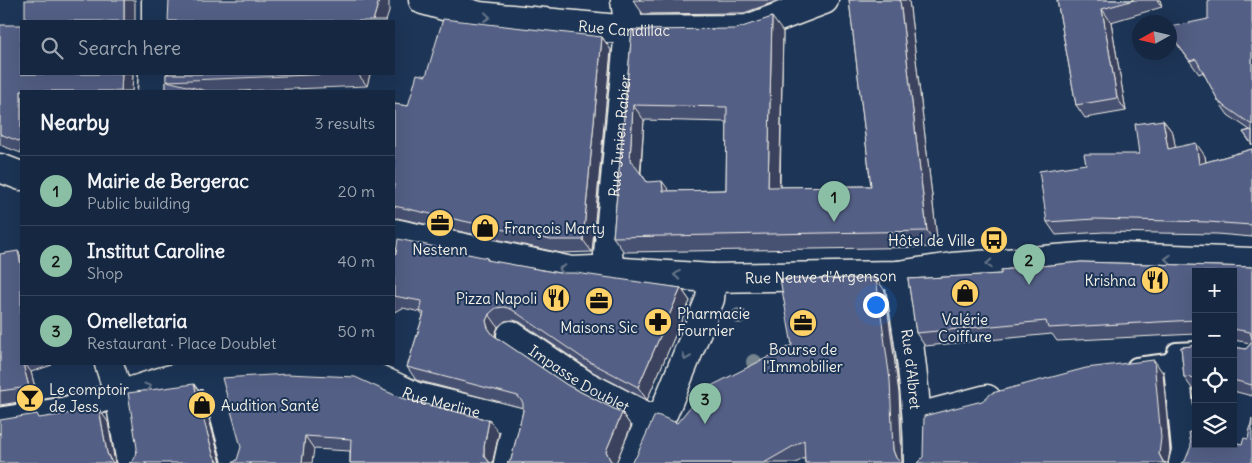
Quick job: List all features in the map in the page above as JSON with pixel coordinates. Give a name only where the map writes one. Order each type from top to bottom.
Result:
[{"type":"street","points":[[156,0],[156,20]]},
{"type":"street","name":"Rue Candillac","points":[[422,0],[479,16],[629,30],[747,30],[824,0]]},
{"type":"street","name":"Rue Junien Rabier","points":[[610,271],[608,254],[618,129],[629,30],[625,0]]},
{"type":"street","points":[[152,90],[153,75]]},
{"type":"street","points":[[0,168],[20,176]]},
{"type":"street","points":[[0,189],[20,194]]},
{"type":"street","name":"Rue Neuve d'Argenson","points":[[395,233],[571,270],[712,278],[898,275],[952,267],[1094,256],[1252,262]]},
{"type":"street","name":"Rue d'Albret","points":[[898,275],[911,349],[918,417],[918,463]]},
{"type":"street","points":[[631,463],[651,419],[664,412],[710,299],[712,278]]},
{"type":"street","name":"Impasse Doublet","points":[[511,335],[585,385],[651,419]]},
{"type":"street","points":[[1184,459],[1186,356]]},
{"type":"street","points":[[109,365],[119,395],[131,463]]},
{"type":"street","name":"Rue Merline","points":[[119,395],[174,371],[212,376],[296,371],[368,374],[414,396],[517,422],[508,463]]},
{"type":"street","points":[[212,376],[236,463]]},
{"type":"street","points":[[0,420],[64,410],[119,395]]},
{"type":"street","points":[[918,417],[997,396]]},
{"type":"lane","points":[[1120,368],[1186,356]]},
{"type":"building","points":[[25,0],[124,0],[124,20],[25,20]]},
{"type":"building","points":[[169,0],[379,0],[373,20],[168,20]]},
{"type":"building","points":[[849,0],[900,0],[927,231],[613,237],[632,30],[736,29],[772,17],[768,187],[871,186]],"holes":[[[633,105],[727,107],[726,190],[663,191],[662,181],[647,182],[630,161]]]},
{"type":"building","points":[[1057,0],[1134,0],[1102,9],[1117,98],[1076,105]]},
{"type":"building","points":[[1208,0],[1252,0],[1252,125],[1219,102],[1196,59],[1190,61],[1177,43],[1177,26],[1208,19]]},
{"type":"building","points":[[443,19],[602,37],[583,240],[551,240],[395,206],[395,104],[408,106],[417,74],[426,76]]},
{"type":"building","points":[[0,25],[20,25],[20,75],[122,75],[121,90],[20,90],[20,142],[0,134]]},
{"type":"building","points":[[166,75],[310,75],[167,81],[203,90],[166,90]]},
{"type":"building","points":[[1163,120],[1168,149],[1196,143],[1199,164],[1252,149],[1252,225],[1095,219],[1047,222],[1039,171],[1086,164],[1084,154],[1139,154],[1135,124]]},
{"type":"building","points":[[1252,130],[1252,144],[1243,132]]},
{"type":"building","points":[[398,239],[487,258],[487,260],[559,273],[576,273],[681,288],[638,387],[584,359],[511,309],[504,307],[496,308],[489,314],[486,321],[493,335],[567,385],[622,413],[606,451],[610,460],[614,463],[507,463],[511,460],[523,411],[523,403],[518,396],[407,367],[424,313],[420,311],[421,301],[395,296]]},
{"type":"building","points":[[18,251],[20,260],[20,365],[23,365],[29,387],[0,391],[0,254]]},
{"type":"building","points":[[1081,262],[1252,267],[1252,339],[1250,332],[1237,330],[1237,268],[1192,268],[1192,320],[1048,328],[1046,321],[916,333],[908,279],[1001,274],[1001,270]]},
{"type":"building","points":[[876,278],[890,380],[893,450],[896,458],[901,463],[805,463],[804,440],[764,463],[630,463],[636,457],[654,417],[657,415],[677,423],[705,389],[792,345],[780,279]]},
{"type":"building","points":[[1252,342],[1252,385],[1237,381],[1237,348],[1246,349]]},
{"type":"building","points":[[1192,346],[1192,378],[1184,377],[1181,347]]},
{"type":"building","points":[[1154,360],[1161,438],[1159,454],[1163,462],[1166,463],[917,463],[923,457],[924,416],[982,401],[992,393],[1086,368]]},
{"type":"building","points":[[287,374],[355,377],[401,398],[489,420],[484,455],[491,463],[350,463],[351,439],[305,436],[302,463],[232,463],[237,460],[241,447],[222,378]]},
{"type":"building","points":[[194,384],[213,454],[217,461],[226,463],[129,463],[136,456],[137,448],[128,393]]},
{"type":"building","points":[[99,409],[107,453],[110,460],[114,463],[0,463],[0,420],[37,414],[39,418]]},
{"type":"building","points":[[1252,418],[1252,463],[1181,463],[1185,461],[1191,446],[1189,432],[1192,432],[1192,448],[1237,448],[1237,443],[1242,444],[1244,438],[1248,439]]},
{"type":"place","name":"Mairie de Bergerac","points":[[834,222]]},
{"type":"place","name":"Nestenn","points":[[440,223]]},
{"type":"place","name":"François Marty","points":[[485,228]]},
{"type":"place","name":"Hôtel de Ville","points":[[994,240]]},
{"type":"place","name":"Krishna","points":[[1155,280]]},
{"type":"place","name":"Institut Caroline","points":[[1029,285]]},
{"type":"place","name":"Valérie Coiffure","points":[[965,293]]},
{"type":"place","name":"Pizza Napoli","points":[[556,298]]},
{"type":"place","name":"Maisons Sic","points":[[599,301]]},
{"type":"place","name":"Pharmacie Fournier","points":[[658,322]]},
{"type":"place","name":"Bourse de l'Immobilier","points":[[803,323]]},
{"type":"place","name":"Le comptoir de Jess","points":[[30,398]]},
{"type":"place","name":"Audition Santé","points":[[202,405]]},
{"type":"place","name":"Omelletaria","points":[[705,424]]}]
